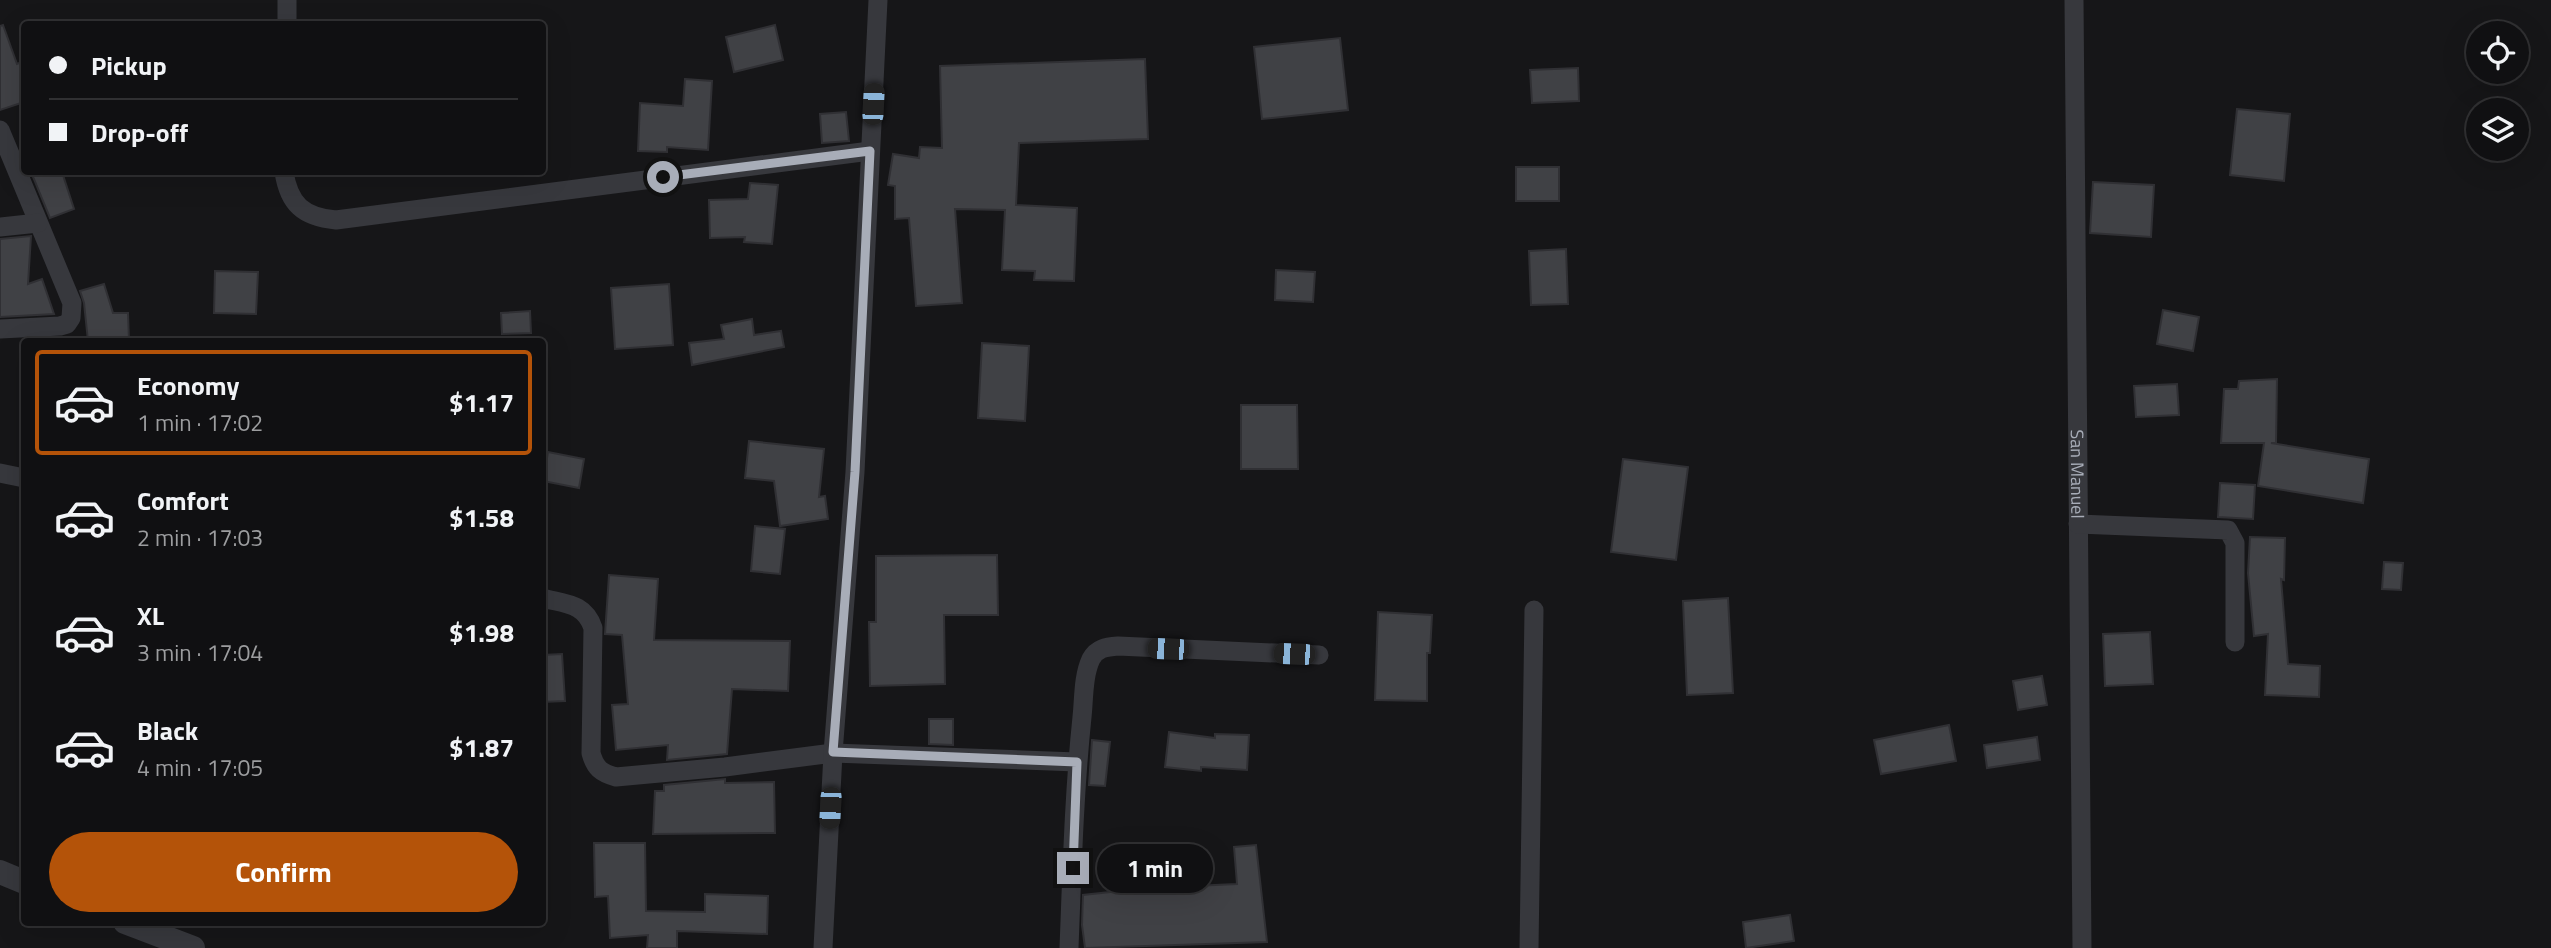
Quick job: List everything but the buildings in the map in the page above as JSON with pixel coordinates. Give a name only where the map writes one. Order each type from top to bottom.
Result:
[{"type":"street","points":[[287,0],[287,21]]},
{"type":"street","points":[[823,948],[833,752],[855,472],[878,0]]},
{"type":"street","name":"San Manuel","points":[[2074,0],[2082,948]]},
{"type":"street","points":[[0,130],[72,303],[71,318],[67,324],[0,329]]},
{"type":"street","points":[[285,175],[289,192],[300,208],[315,218],[336,220],[870,151]]},
{"type":"street","points":[[0,227],[38,223]]},
{"type":"street","points":[[0,473],[21,477]]},
{"type":"street","points":[[2078,524],[2228,530],[2235,543],[2235,642]]},
{"type":"street","points":[[546,599],[575,606],[590,617],[593,628],[591,753],[598,769],[606,774],[616,777],[725,767],[833,752],[1077,762]]},
{"type":"street","points":[[1529,948],[1534,610]]},
{"type":"street","points":[[1069,948],[1077,762],[1087,677],[1090,661],[1096,652],[1118,646],[1319,655]]},
{"type":"street","points":[[0,872],[21,881]]},
{"type":"street","points":[[135,926],[193,948]]},
{"type":"route","points":[[663,177],[870,151],[855,472],[833,752],[1077,762],[1073,868]]}]
